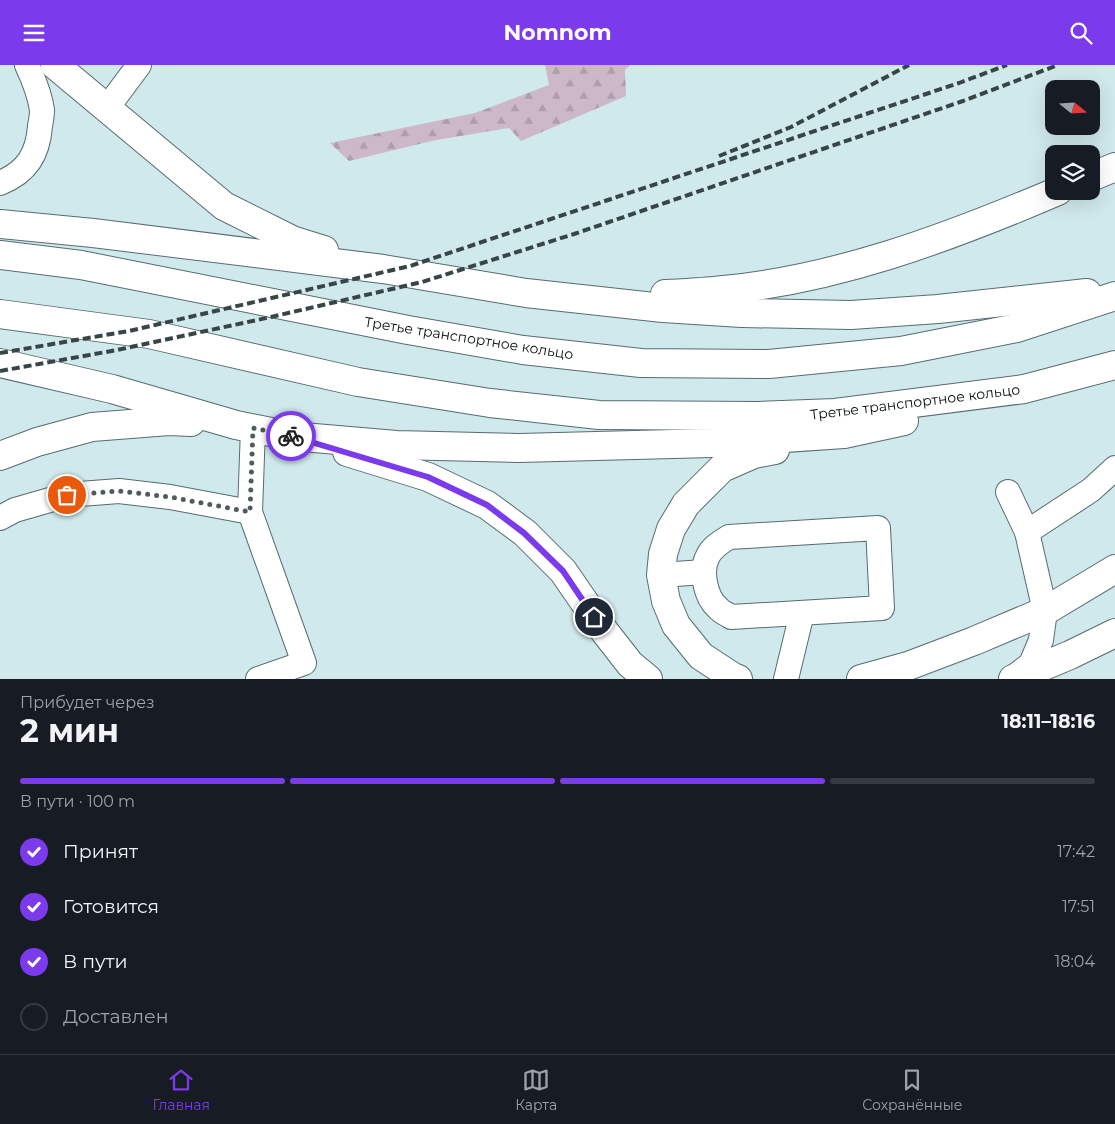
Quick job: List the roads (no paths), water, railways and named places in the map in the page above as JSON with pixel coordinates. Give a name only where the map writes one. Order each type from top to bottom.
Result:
[{"type":"main road","points":[[55,65],[224,206],[292,240],[383,269]]},
{"type":"main road","points":[[1100,173],[1115,167]]},
{"type":"main road","points":[[526,293],[673,294],[752,287],[824,273],[894,253],[1009,212],[1045,197]]},
{"type":"main road","points":[[0,224],[93,233],[383,269],[526,293],[663,308],[742,313],[851,315],[938,309],[1115,291]]},
{"type":"main road","name":"Третье транспортное кольцо","points":[[0,255],[81,265],[408,330],[523,350],[641,363],[769,364],[901,351],[1017,328],[1115,297]]},
{"type":"main road","name":"Третье транспортное кольцо","points":[[0,314],[150,334],[358,382],[490,403],[599,415],[757,416],[835,413],[1024,389],[1115,365]]},
{"type":"main road","points":[[0,363],[112,389],[244,427],[291,436],[428,477],[487,505],[524,533],[563,571],[605,632],[630,664],[648,679]]},
{"type":"main road","points":[[738,679],[701,656],[676,625],[666,601],[661,575],[662,554],[671,529],[686,504],[722,468],[754,455],[937,414],[1024,389]]},
{"type":"main road","points":[[0,456],[37,442],[92,427],[169,421],[244,427]]},
{"type":"main road","points":[[291,436],[396,445],[519,448],[712,443],[844,434]]},
{"type":"main road","points":[[861,679],[908,666],[1046,611],[1115,569]]},
{"type":"main road","points":[[1012,679],[1070,655],[1115,633]]},
{"type":"street","points":[[0,183],[11,178],[28,164],[39,141],[42,110],[27,65]]},
{"type":"street","points":[[107,108],[139,65]]},
{"type":"street","points":[[244,427],[250,512],[304,663],[258,679]]},
{"type":"street","points":[[1027,532],[1091,490],[1115,468]]},
{"type":"street","points":[[0,518],[14,510],[67,495],[119,491],[170,497],[250,512]]},
{"type":"street","points":[[1008,492],[1027,532],[1046,611],[1041,640],[1031,664],[1012,679]]},
{"type":"street","points":[[878,528],[882,609],[802,613],[731,617],[717,607],[708,594],[704,572],[708,556],[716,546],[729,537],[878,528]]},
{"type":"street","points":[[661,575],[704,572]]},
{"type":"street","points":[[786,679],[802,613]]},
{"type":"railway","points":[[719,156],[791,127],[909,65]]},
{"type":"railway","points":[[0,353],[129,331],[410,266],[959,83],[1007,65]]},
{"type":"railway","points":[[0,371],[117,350],[422,282],[574,234],[963,101],[1058,65]]}]
